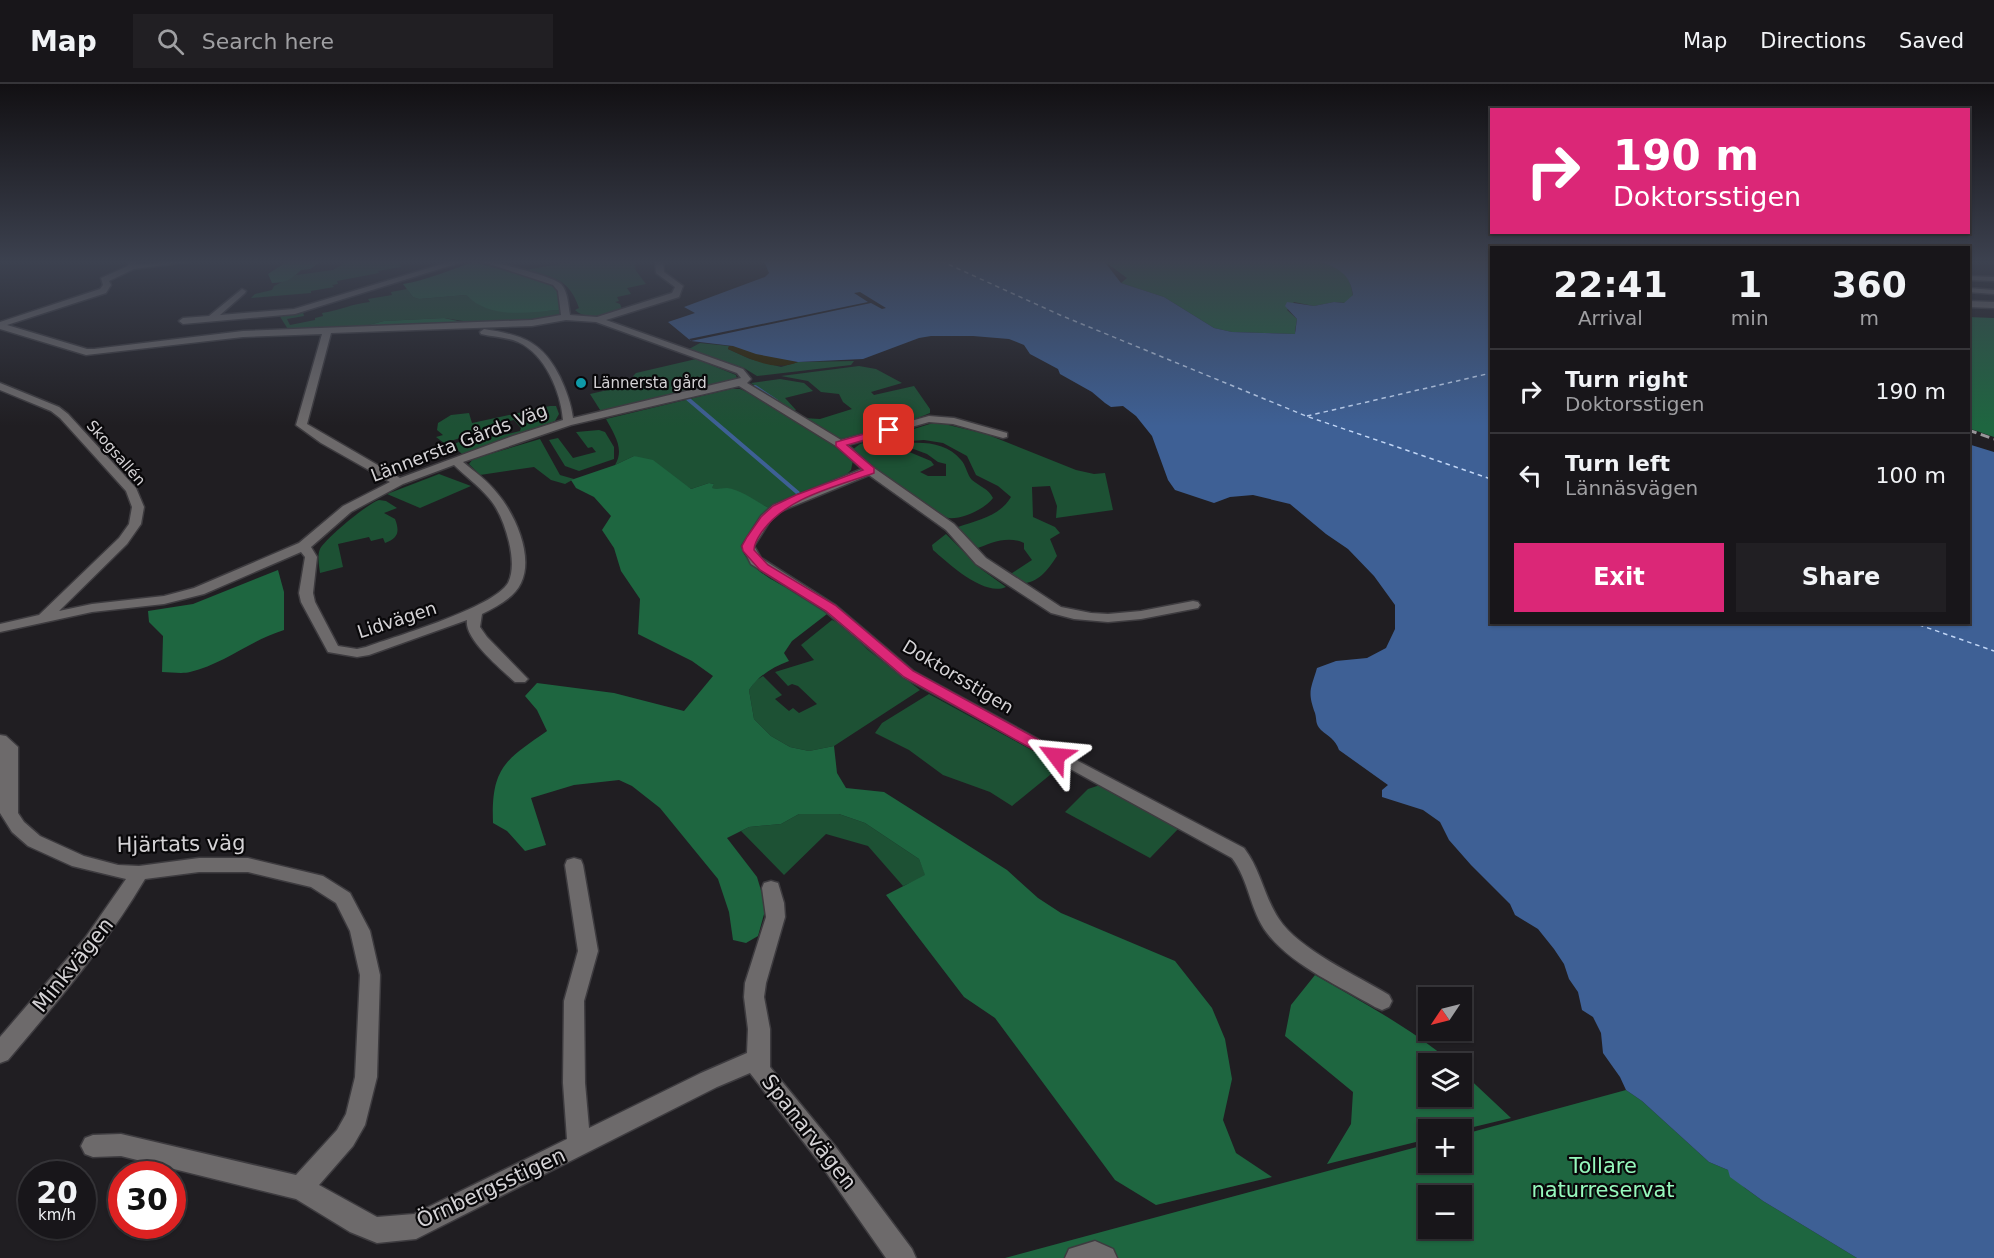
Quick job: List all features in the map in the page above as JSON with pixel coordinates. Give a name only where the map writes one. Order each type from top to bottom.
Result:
[{"type":"street","points":[[0,325],[28,316]]},
{"type":"street","points":[[211,319],[215,316]]},
{"type":"street","points":[[183,321],[245,316]]},
{"type":"street","points":[[597,320],[610,316]]},
{"type":"street","points":[[0,325],[86,352],[243,334],[532,323],[566,317],[597,320],[740,371],[746,379],[741,383],[840,444],[870,470],[950,527],[981,561],[1056,610],[1070,615],[1110,621],[1192,605]]},
{"type":"street","points":[[467,326],[470,330],[516,338],[540,352],[550,364],[567,404],[568,422]]},
{"type":"street","points":[[327,332],[301,425],[399,482]]},
{"type":"street","name":"Lännersta Gårds Väg","points":[[0,628],[114,604],[164,600],[189,594],[238,576],[304,546],[347,509],[399,482],[568,422],[741,383]]},
{"type":"street","name":"Skogsallén","points":[[0,386],[55,409],[64,416],[132,490],[138,507],[135,524],[123,541],[44,618]]},
{"type":"street","points":[[840,444],[929,419],[954,421],[1003,435]]},
{"type":"street","points":[[456,461],[500,504],[513,534],[518,562],[515,582],[495,601],[475,612],[473,627],[481,640],[520,679]]},
{"type":"street","name":"Doktorsstigen","points":[[870,470],[777,508],[765,519],[748,546],[751,556],[764,568],[830,608],[908,674],[1238,853],[1247,863],[1269,918],[1280,934],[1382,1001]]},
{"type":"street","name":"Lidvägen","points":[[304,546],[311,557],[306,593],[308,602],[333,649],[357,653],[382,648],[475,612]]},
{"type":"street","name":"Hjärtats väg","points":[[3,747],[9,813],[18,827],[34,840],[79,861],[118,873],[139,873],[199,865],[248,866],[316,881],[343,898],[350,909],[365,950],[369,975],[366,1077],[357,1117],[345,1138],[301,1188]]},
{"type":"street","name":"Örnbergsstigen","points":[[574,865],[588,951],[574,1001],[574,1083],[579,1146]]},
{"type":"street","name":"Minkvägen","points":[[0,1053],[91,945],[122,903],[139,873]]},
{"type":"street","name":"Spanarvägen","points":[[771,888],[775,897],[776,928],[763,960],[754,996],[759,1029],[760,1071],[827,1154],[903,1258]]},
{"type":"street","name":"Örnbergsstigen","points":[[93,1146],[130,1147],[301,1188],[359,1223],[377,1230],[398,1229],[416,1226],[709,1080],[758,1059]]},
{"type":"street","points":[[1078,1258],[1095,1254],[1104,1258]]},
{"type":"green space","points":[[279,316],[304,316],[287,319],[290,325],[323,316],[555,316],[545,320],[462,324],[463,321],[444,318],[384,321],[357,328],[289,331]]},
{"type":"green space","points":[[1194,316],[1293,316],[1297,319],[1296,334],[1232,332],[1214,328]]},
{"type":"green space","points":[[1970,317],[1994,318],[1994,437],[1970,429]]},
{"type":"green space","points":[[444,318],[467,323],[357,328],[384,321]]},
{"type":"green space","points":[[700,343],[729,346],[728,349],[750,359],[781,367],[798,362],[854,361],[851,365],[757,376],[744,368],[689,349]]},
{"type":"green space","points":[[696,359],[736,375],[737,379],[602,413],[590,394],[638,383],[633,376],[636,373]]},
{"type":"green space","points":[[859,366],[876,369],[902,383],[871,392],[874,395],[914,386],[930,409],[930,413],[908,422],[898,415],[889,417],[896,424],[891,428],[848,440],[840,440],[803,418],[820,419],[852,409],[843,402],[839,394],[821,392],[808,381],[781,376]]},
{"type":"green space","points":[[780,379],[804,383],[813,391],[785,398],[796,410],[793,412],[751,383]]},
{"type":"green space","points":[[731,389],[740,389],[752,394],[829,442],[853,460],[851,470],[842,479],[769,508],[734,490],[711,489],[714,484],[709,483],[691,489],[634,456],[615,465],[619,447],[606,419]]},
{"type":"green space","points":[[556,406],[559,414],[555,421],[462,454],[453,446],[463,440],[505,435],[520,431],[521,428],[514,420],[495,424],[496,427],[444,443],[436,437],[443,435],[437,430],[438,423],[451,415],[469,413],[472,423]]},
{"type":"green space","points":[[936,422],[986,434],[1076,470],[1094,474],[1105,473],[1113,510],[1056,518],[1057,506],[1050,486],[1032,487],[1033,517],[1055,527],[1060,533],[1050,539],[1057,556],[1050,566],[1038,578],[1021,584],[1009,575],[1032,560],[1024,549],[1024,543],[1005,540],[975,549],[958,527],[995,513],[1011,497],[998,486],[976,475],[967,456],[943,443],[924,440],[896,442],[885,438]]},
{"type":"green space","points":[[599,430],[605,432],[614,447],[614,459],[579,471],[565,466],[549,440],[558,438],[573,458],[596,452],[592,447],[588,448],[576,432]]},
{"type":"green space","points":[[540,439],[560,475],[574,479],[565,484],[551,480],[534,467],[480,475],[469,464],[473,459]]},
{"type":"green space","points":[[878,439],[931,461],[934,465],[920,472],[928,476],[946,476],[946,464],[900,444],[925,443],[949,449],[963,462],[972,480],[993,498],[984,507],[970,514],[956,518],[943,517],[881,476],[852,450],[860,444]]},
{"type":"green space","points":[[634,456],[653,460],[691,489],[709,483],[714,484],[712,488],[737,491],[769,508],[747,537],[742,550],[760,571],[817,605],[827,614],[792,641],[784,653],[789,661],[767,672],[749,690],[754,719],[771,736],[790,747],[809,751],[834,746],[837,773],[846,788],[884,792],[1007,870],[1038,898],[1061,913],[1175,961],[1212,1008],[1225,1039],[1232,1079],[1223,1120],[1236,1153],[1272,1177],[1156,1205],[1115,1180],[995,1018],[964,997],[886,895],[925,875],[919,859],[865,823],[839,814],[799,814],[781,824],[749,827],[727,838],[757,877],[766,907],[758,936],[746,943],[733,940],[729,912],[718,879],[660,808],[632,786],[619,780],[574,785],[531,798],[546,845],[525,851],[507,831],[493,823],[493,804],[498,777],[511,758],[547,731],[537,710],[525,696],[537,683],[614,693],[684,711],[713,676],[692,661],[638,634],[640,599],[621,571],[614,548],[602,530],[611,516],[594,497],[576,488],[571,480]]},
{"type":"green space","points":[[439,474],[471,486],[420,508],[387,494]]},
{"type":"green space","points":[[379,500],[386,501],[397,508],[384,513],[395,519],[397,534],[395,537],[385,543],[383,538],[371,541],[369,537],[338,544],[343,567],[320,573],[318,561],[320,549],[324,544],[357,514]]},
{"type":"green space","points":[[946,534],[981,569],[1006,587],[997,589],[977,583],[933,550],[932,545]]},
{"type":"green space","points":[[278,570],[284,592],[284,630],[202,668],[187,673],[162,672],[163,636],[149,622],[148,611],[193,604]]},
{"type":"green space","points":[[832,620],[843,625],[868,650],[920,690],[834,746],[809,751],[790,747],[771,736],[754,719],[749,690],[755,681],[763,676],[782,695],[775,699],[789,711],[793,708],[799,713],[817,704],[798,686],[792,684],[788,686],[775,672],[814,660],[801,645]]},
{"type":"green space","points":[[929,694],[1061,766],[1012,806],[990,792],[943,775],[909,750],[875,733],[882,723]]},
{"type":"green space","points":[[1100,785],[1179,828],[1150,858],[1065,812],[1088,789]]},
{"type":"green space","points":[[799,814],[839,814],[865,823],[919,859],[926,876],[903,886],[868,846],[826,834],[784,875],[741,831],[749,827],[781,824]]},
{"type":"green space","points":[[1315,975],[1368,1005],[1418,1037],[1418,1041],[1423,1041],[1440,1053],[1418,1053],[1418,1107],[1472,1107],[1472,1081],[1511,1118],[1472,1127],[1472,1119],[1418,1119],[1418,1141],[1327,1164],[1351,1124],[1353,1092],[1285,1036],[1291,1005]]},
{"type":"green space","name":"Tollare naturreservat","points":[[1626,1090],[1642,1101],[1709,1162],[1728,1170],[1745,1188],[1763,1201],[1857,1258],[1005,1258],[1418,1147],[1418,1173],[1472,1173],[1472,1132]]},
{"type":"sand","points":[[729,346],[798,362],[780,366],[762,363],[728,349]]},
{"type":"water","points":[[687,316],[1194,316],[1214,328],[1232,332],[1295,334],[1297,319],[1294,316],[1490,316],[1490,624],[1970,624],[1970,445],[1994,452],[1994,1258],[1857,1258],[1763,1201],[1730,1177],[1728,1170],[1709,1162],[1642,1101],[1626,1090],[1603,1053],[1601,1033],[1593,1017],[1582,1010],[1578,992],[1569,979],[1564,964],[1538,929],[1515,915],[1510,904],[1449,840],[1440,822],[1423,810],[1382,797],[1382,790],[1388,785],[1339,750],[1334,741],[1318,726],[1311,700],[1317,668],[1336,661],[1367,658],[1386,648],[1395,629],[1395,605],[1374,576],[1348,549],[1290,504],[1253,495],[1230,497],[1214,503],[1175,490],[1168,480],[1152,436],[1136,416],[1123,406],[1111,407],[1092,392],[1060,374],[1058,369],[1030,354],[1024,345],[1009,339],[931,336],[919,338],[863,359],[798,362],[756,354],[733,346],[691,341],[668,322]]},
{"type":"pier","points":[[801,316],[810,316],[691,341],[689,339]]},
{"type":"waterway","points":[[755,387],[776,401]]},
{"type":"waterway","points":[[688,399],[798,493]]},
{"type":"ferry route","points":[[1062,316],[1306,416],[1490,479]]},
{"type":"ferry route","points":[[1307,416],[1490,373]]},
{"type":"ferry route","points":[[1917,624],[1994,651]]},
{"type":"railway","points":[[1970,431],[1994,439]]},
{"type":"place","name":"Lännersta gård","points":[[581,383]]},
{"type":"route","points":[[889,430],[840,444],[870,470],[790,501],[770,513],[748,546],[751,556],[764,568],[830,608],[908,674],[1056,756]]}]
